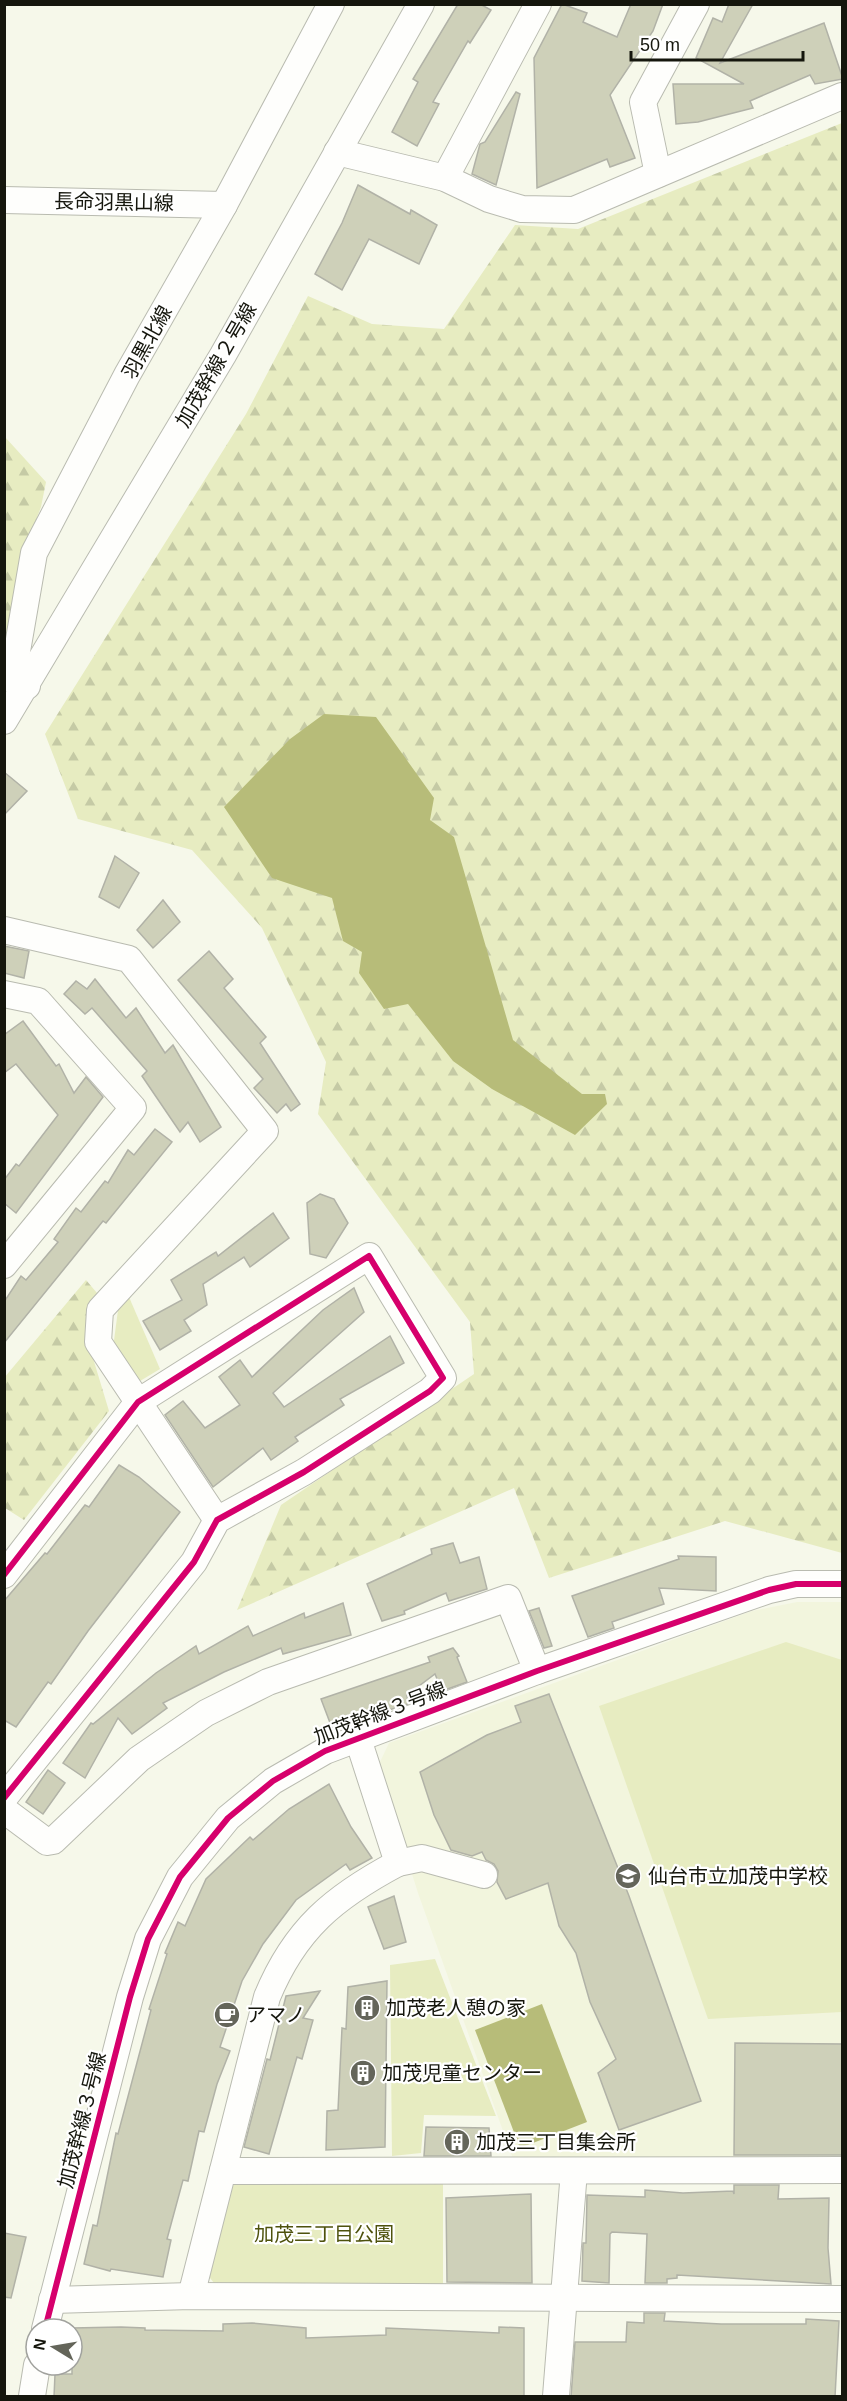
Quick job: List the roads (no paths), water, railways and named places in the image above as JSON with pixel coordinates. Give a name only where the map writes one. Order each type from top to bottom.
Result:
[{"type":"street","name":"羽黒北線","points":[[27,686],[12,680],[34,553],[128,375],[224,205],[332,4]]},
{"type":"street","name":"加茂幹線２号線","points":[[4,721],[223,355],[422,4]]},
{"type":"street","points":[[445,178],[538,4]]},
{"type":"street","points":[[658,174],[643,102],[696,4]]},
{"type":"street","points":[[337,152],[445,178],[489,199],[522,209],[574,210],[843,96]]},
{"type":"street","name":"長命羽黒山線","points":[[4,200],[224,205]]},
{"type":"street","points":[[4,930],[129,960],[265,1131],[100,1310],[98,1342],[217,1520]]},
{"type":"street","points":[[4,993],[38,1001],[133,1108],[4,1265]]},
{"type":"street","points":[[4,1575],[138,1402],[369,1256],[443,1378],[430,1391],[304,1472],[217,1520],[194,1562],[4,1798]]},
{"type":"street","name":"加茂幹線３号線","points":[[48,2317],[135,1977],[148,1939],[163,1908],[193,1858],[250,1797],[297,1765],[358,1739],[537,1671],[769,1590],[796,1584],[843,1584]]},
{"type":"street","points":[[4,1810],[47,1842],[53,1841],[139,1759],[206,1713],[268,1682],[508,1598],[537,1671]]},
{"type":"street","points":[[358,1739],[398,1863]]},
{"type":"street","points":[[190,2296],[267,1997],[300,1935],[329,1905],[398,1863],[422,1858],[484,1875]]},
{"type":"street","points":[[223,2172],[843,2170]]},
{"type":"street","points":[[556,2397],[574,2171]]},
{"type":"street","points":[[52,2300],[190,2296],[843,2299]]},
{"type":"street","points":[[32,2397],[35,2377]]},
{"type":"place","name":"仙台市立加茂中学校","points":[[628,1876]]},
{"type":"place","name":"加茂老人憩の家","points":[[367,2008]]},
{"type":"place","name":"アマノ","points":[[227,2015]]},
{"type":"place","name":"加茂児童センター","points":[[363,2073]]},
{"type":"place","name":"加茂三丁目集会所","points":[[457,2142]]},
{"type":"park label","name":"加茂三丁目公園","points":[[324,2234]]}]
